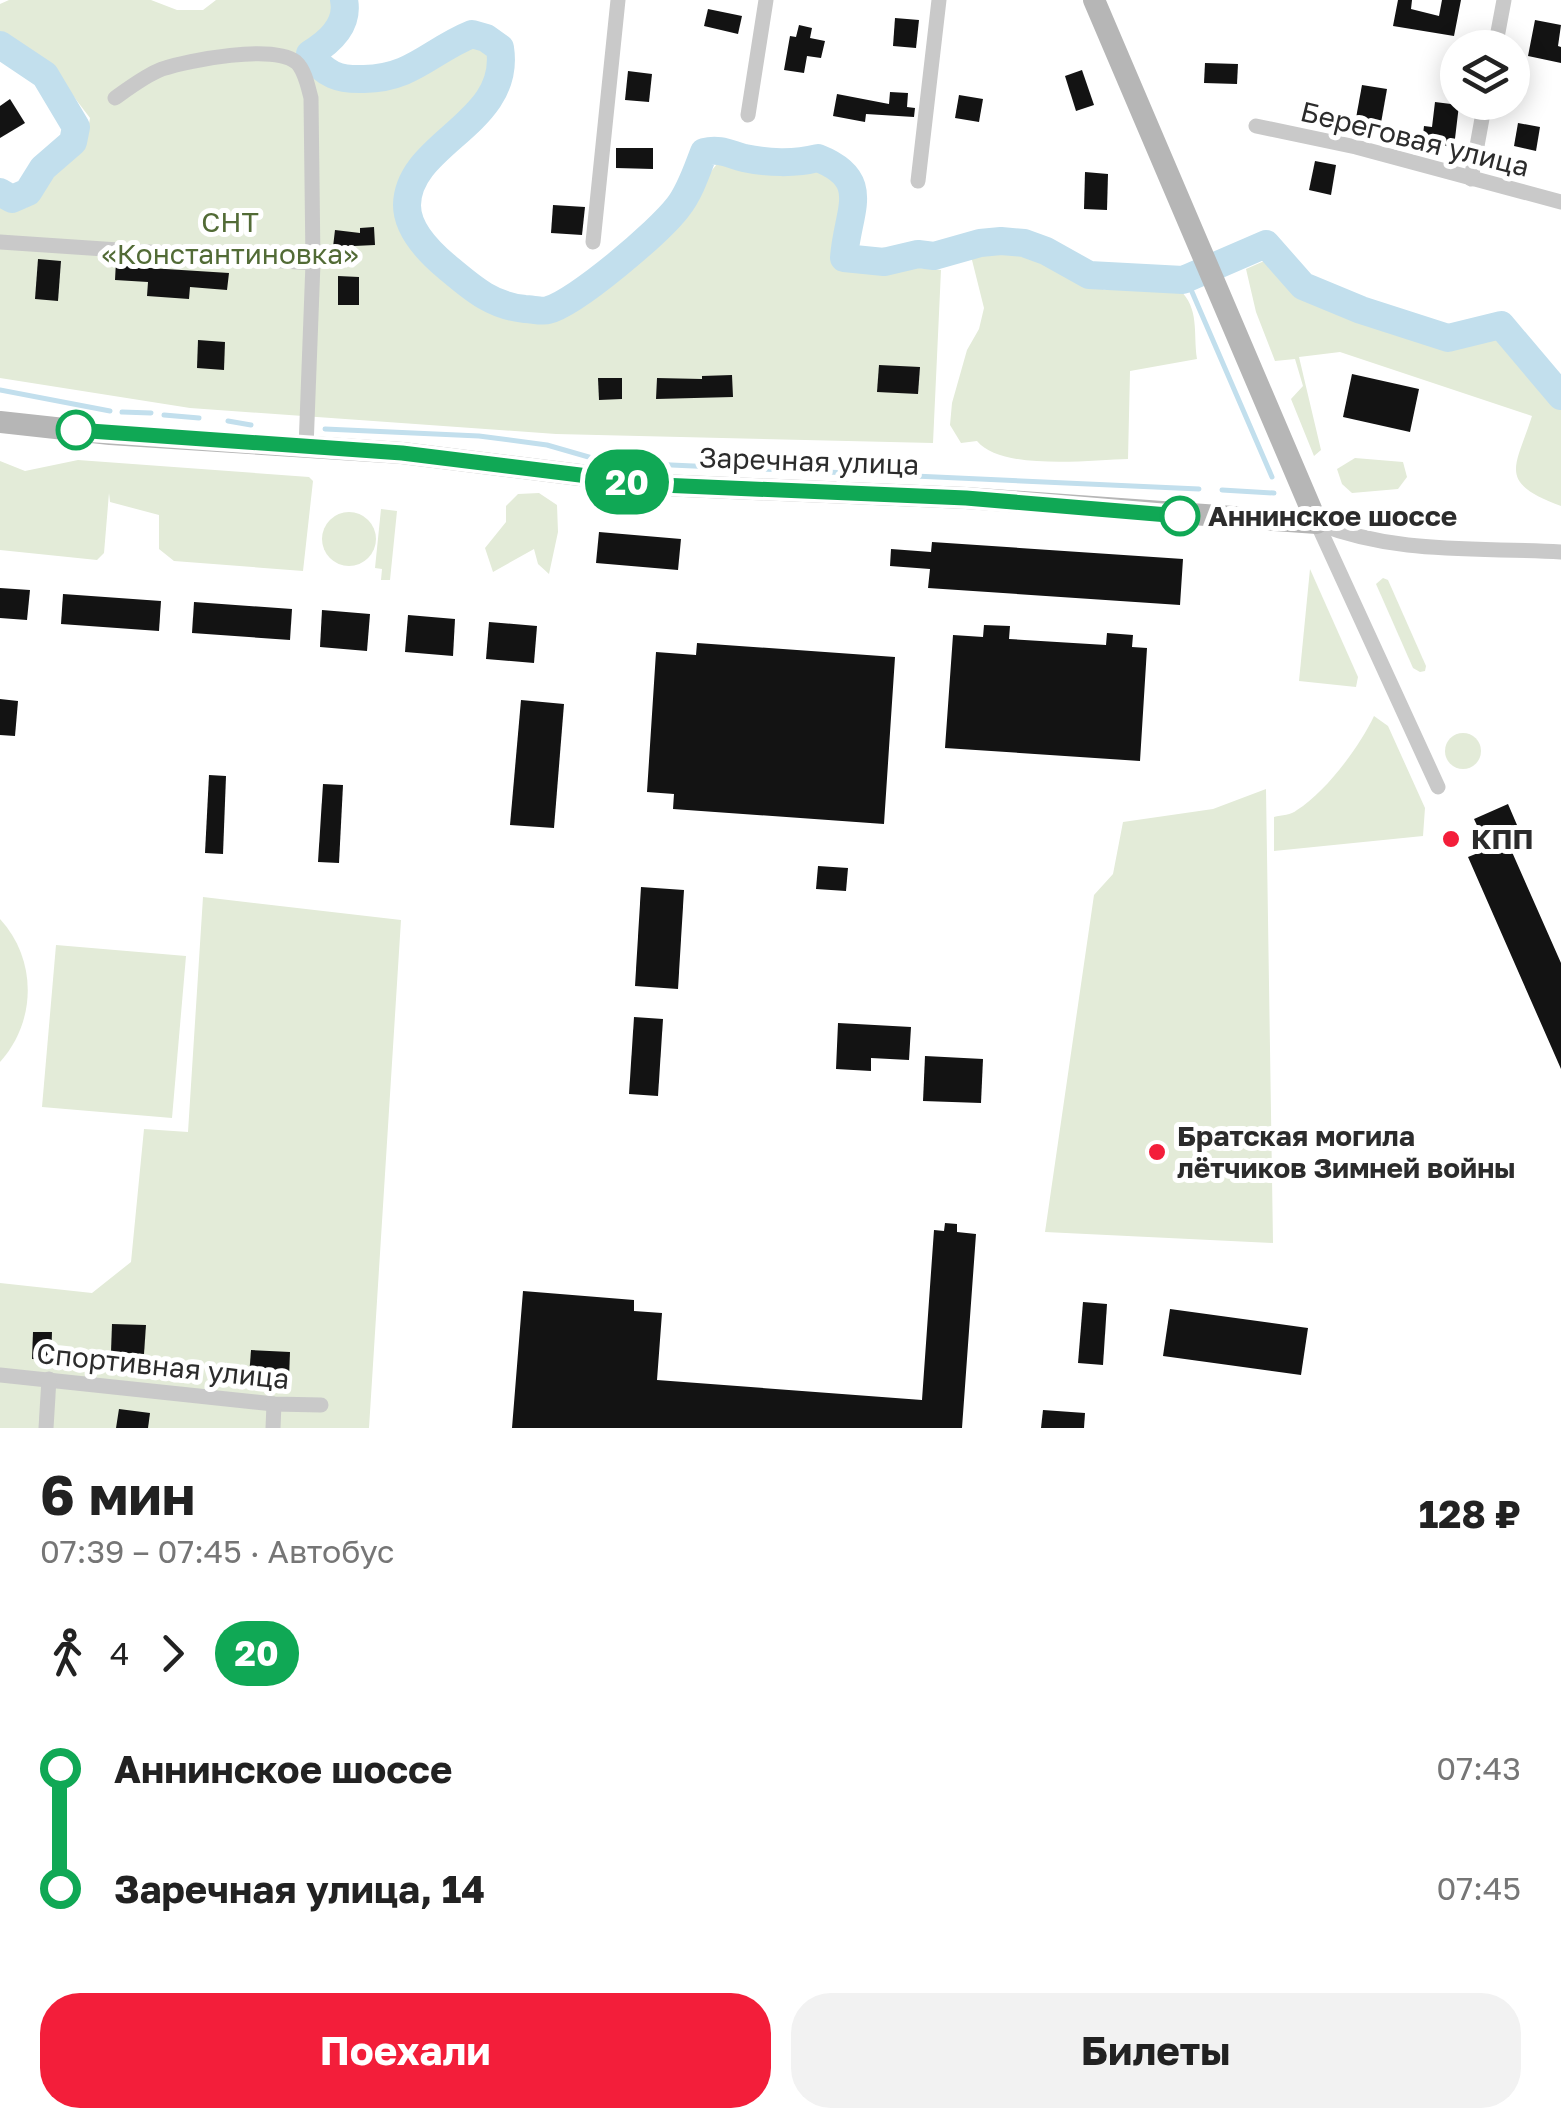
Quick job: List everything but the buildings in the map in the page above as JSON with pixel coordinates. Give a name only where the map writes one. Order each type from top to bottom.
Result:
[{"type":"street","points":[[593,242],[618,0]]},
{"type":"street","points":[[748,115],[766,0]]},
{"type":"street","points":[[918,182],[939,0]]},
{"type":"street","points":[[1094,0],[1317,523],[1438,787]]},
{"type":"street","points":[[1498,30],[1504,0]]},
{"type":"street","points":[[114,98],[160,70],[206,60],[274,54],[296,62],[306,78],[311,98],[312,263],[306,448]]},
{"type":"street","points":[[1471,179],[1482,120]]},
{"type":"street","name":"Береговая улица","points":[[1256,126],[1356,146],[1561,202]]},
{"type":"street","points":[[0,242],[312,263]]},
{"type":"street","name":"Заречная улица","points":[[0,422],[110,434],[402,453],[661,485],[966,498],[1317,523]]},
{"type":"street","points":[[1317,523],[1348,536],[1426,549],[1561,552]]},
{"type":"street","name":"Спортивная улица","points":[[0,1375],[274,1404],[320,1405]]},
{"type":"street","points":[[46,1428],[49,1379]]},
{"type":"street","points":[[272,1428],[274,1404]]},
{"type":"green space","name":"СНТ «Константиновка»","points":[[9,0],[151,0],[177,10],[203,10],[216,0],[335,0],[328,26],[303,47],[310,62],[327,80],[356,86],[402,82],[472,42],[487,45],[496,55],[491,80],[466,117],[419,163],[407,181],[400,213],[416,245],[440,274],[470,296],[525,317],[553,316],[570,309],[648,253],[687,216],[717,164],[815,167],[835,174],[840,187],[838,243],[843,269],[941,270],[933,443],[556,434],[190,408],[0,378],[0,205],[26,208],[52,176],[85,147],[90,118],[49,64],[0,35],[0,4]]},
{"type":"green space","points":[[1002,251],[1020,253],[1105,290],[1179,289],[1186,297],[1193,313],[1197,359],[1130,371],[1128,459],[1048,462],[1006,457],[977,441],[961,443],[950,425],[967,350],[979,329],[984,308],[971,256]]},
{"type":"green space","points":[[1271,258],[1304,296],[1425,338],[1452,342],[1501,331],[1561,403],[1561,506],[1527,489],[1516,472],[1532,416],[1340,352],[1299,357],[1321,450],[1314,456],[1291,399],[1303,386],[1295,359],[1275,361],[1256,312],[1246,269]]},
{"type":"green space","points":[[1355,458],[1403,462],[1407,477],[1398,489],[1352,493],[1342,484],[1337,469]]},
{"type":"green space","points":[[78,460],[309,477],[313,481],[303,571],[174,561],[159,549],[159,515],[110,502],[109,493],[104,553],[97,560],[0,550],[0,461],[25,471]]},
{"type":"green space","points":[[539,493],[557,505],[558,532],[549,574],[538,564],[534,549],[493,572],[485,548],[506,522],[506,506],[518,494]]},
{"type":"green space","points":[[381,509],[397,511],[390,580],[381,580],[382,569],[375,568]]},
{"type":"green space","points":[[349,512],[368,520],[376,539],[368,558],[349,566],[330,558],[322,539],[330,520]]},
{"type":"green space","points":[[1310,569],[1358,677],[1356,687],[1299,681]]},
{"type":"green space","points":[[1383,578],[1388,580],[1425,671],[1413,668],[1376,584]]},
{"type":"green space","points":[[1374,716],[1388,726],[1425,808],[1423,836],[1274,851],[1274,817],[1295,812],[1319,792],[1351,754]]},
{"type":"green space","points":[[1463,733],[1476,738],[1481,751],[1476,764],[1463,769],[1450,764],[1445,751],[1450,738]]},
{"type":"green space","points":[[1266,789],[1273,1243],[1045,1232],[1094,895],[1113,874],[1123,822],[1213,809]]},
{"type":"green space","points":[[203,897],[401,920],[369,1428],[0,1428],[0,1283],[92,1293],[131,1262],[144,1129],[188,1132]]},
{"type":"green space","points":[[0,919],[21,952],[28,990],[21,1028],[0,1062]]},
{"type":"green space","points":[[56,945],[186,956],[172,1118],[42,1107]]},
{"type":"waterway","points":[[344,0],[341,25],[310,54],[321,67],[340,77],[364,79],[396,74],[472,34],[500,48],[499,74],[491,96],[424,165],[412,183],[407,205],[415,232],[433,254],[474,289],[502,304],[548,310],[597,281],[678,207],[704,152],[720,151],[771,162],[818,158],[846,176],[852,187],[844,258],[884,262],[1001,241],[1024,243],[1046,251],[1089,275],[1183,280],[1266,244],[1303,286],[1361,310],[1448,338],[1501,325],[1561,396]]},
{"type":"waterway","points":[[0,45],[45,75],[76,127],[73,142],[43,168],[28,192],[12,199],[0,192]]},
{"type":"waterway","points":[[1186,278],[1272,477]]},
{"type":"waterway","points":[[0,390],[110,411]]},
{"type":"waterway","points":[[122,412],[151,413]]},
{"type":"waterway","points":[[164,415],[199,418]]},
{"type":"waterway","points":[[228,421],[251,425]]},
{"type":"waterway","points":[[325,429],[479,436],[547,445],[606,462],[1199,489]]},
{"type":"waterway","points":[[1222,490],[1274,493]]},
{"type":"bus line","name":"20","points":[[76,430],[402,453],[661,485],[966,498],[1180,516]]},
{"type":"place","name":"Аннинское шоссе","points":[[1180,516]]},
{"type":"place","name":"КПП","points":[[1451,839]]},
{"type":"place","name":"Братская могила лётчиков Зимней войны","points":[[1157,1152]]}]
